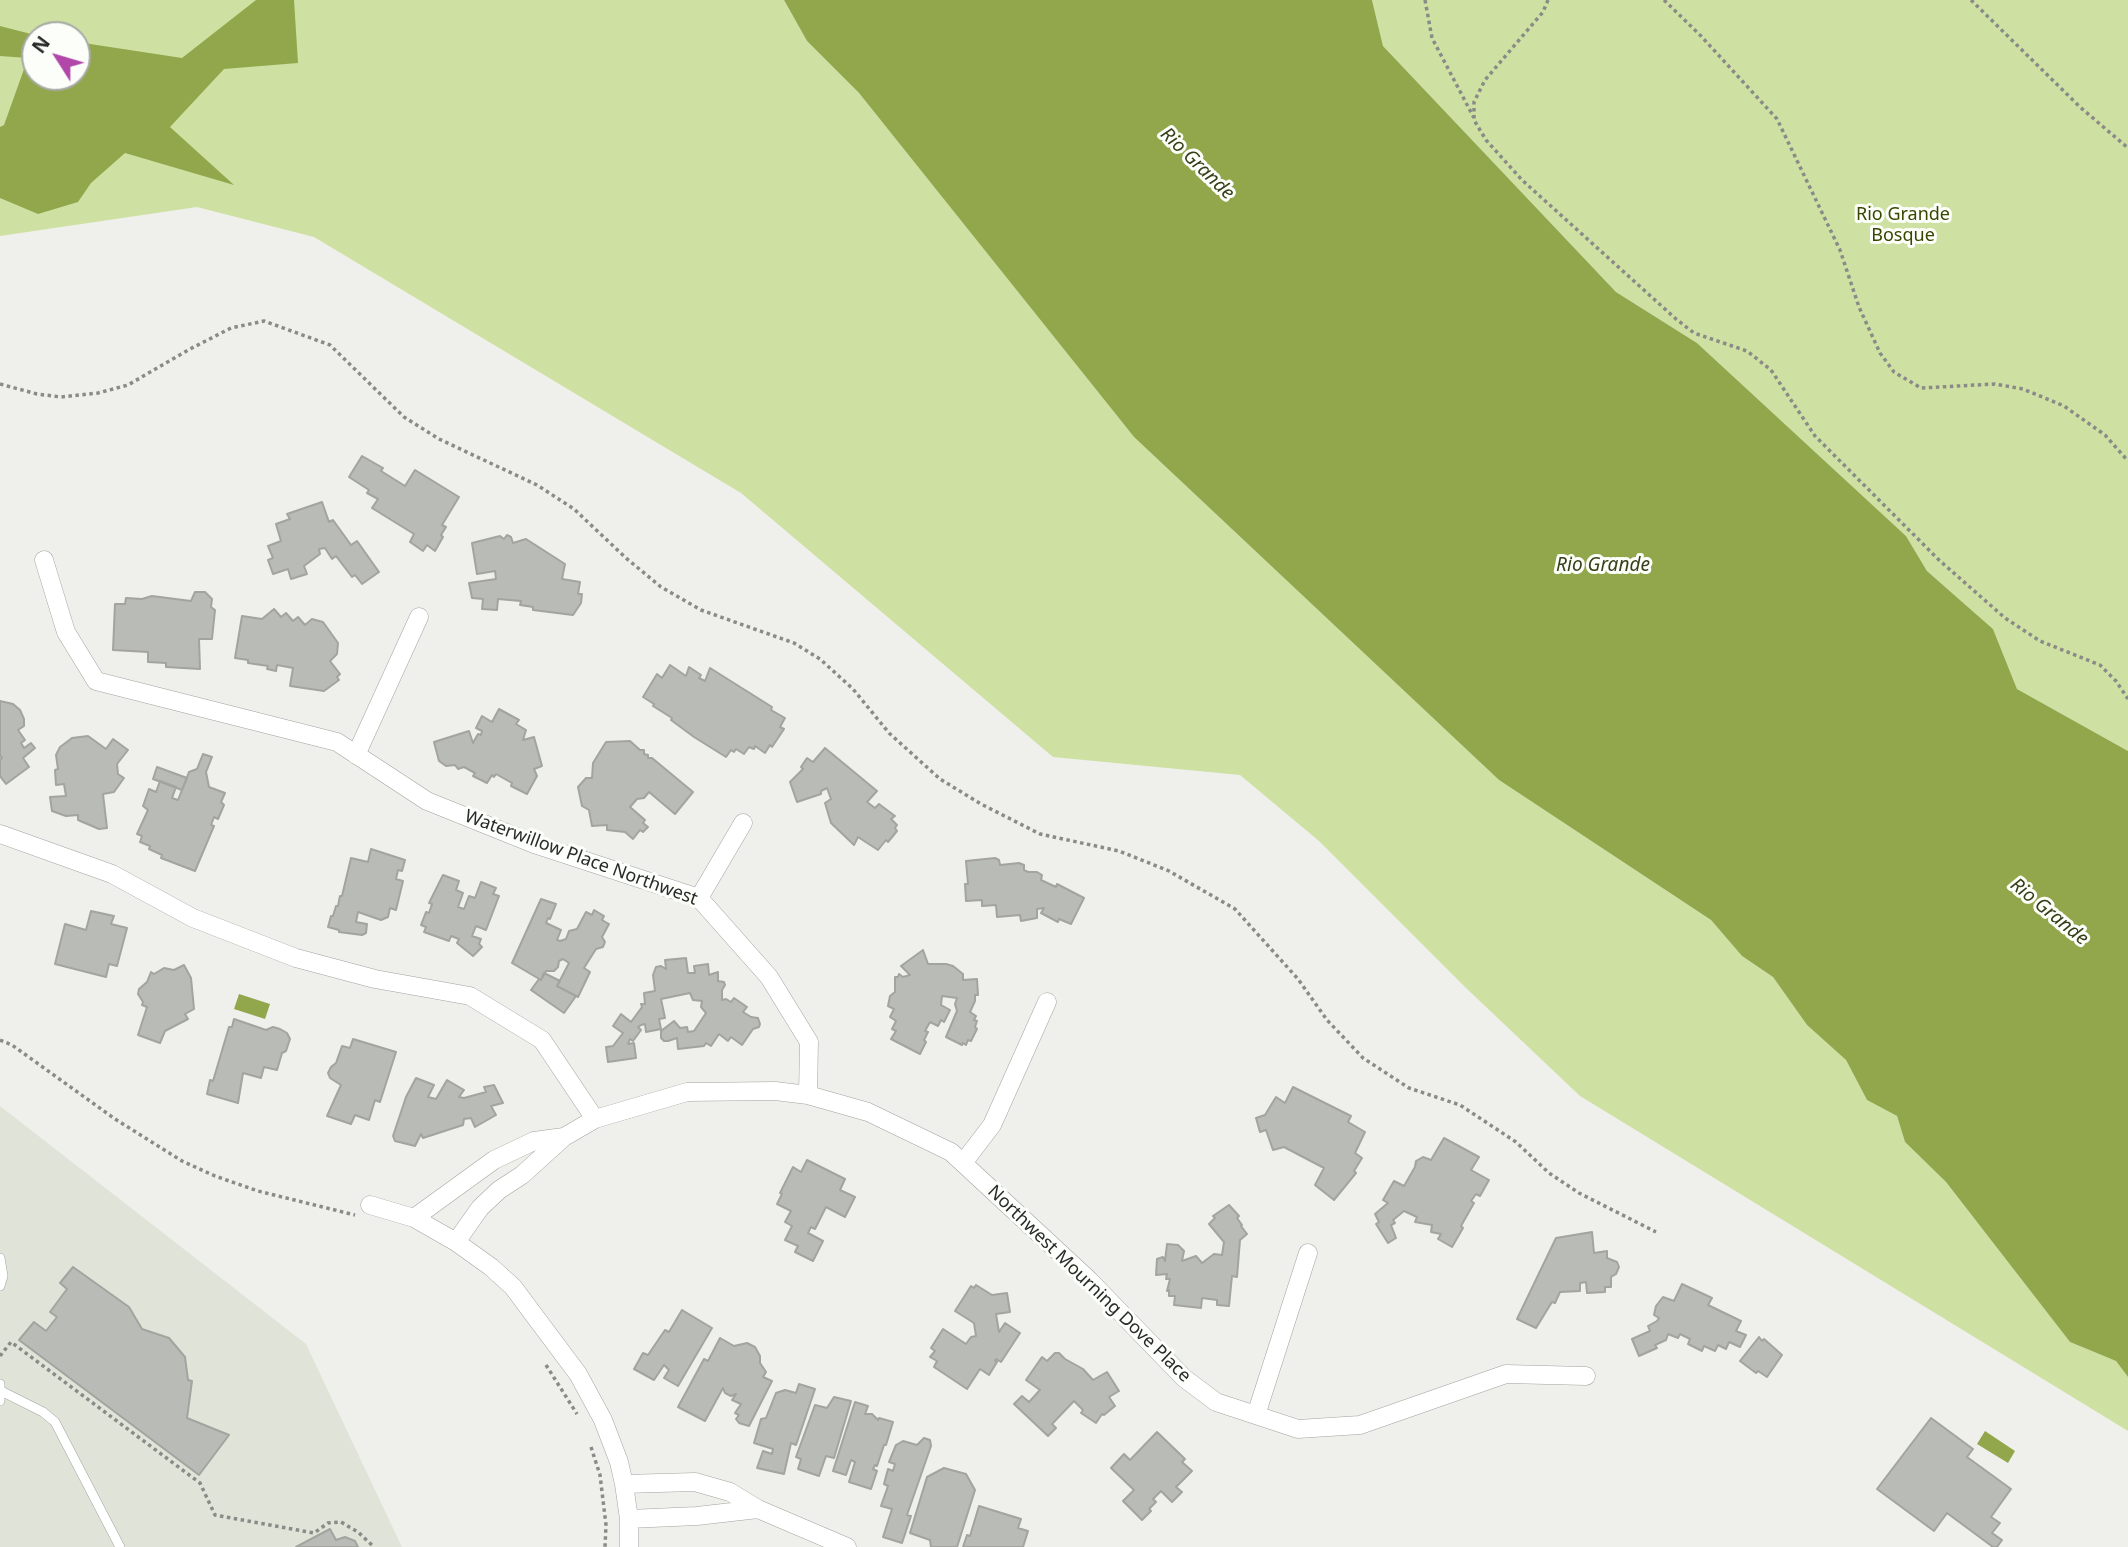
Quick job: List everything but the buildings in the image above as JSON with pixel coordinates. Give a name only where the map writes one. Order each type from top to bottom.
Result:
[{"type":"street","name":"Waterwillow Place Northwest","points":[[44,560],[66,632],[96,681],[337,742],[427,801],[534,844],[699,898],[769,977],[809,1042],[808,1095]]},
{"type":"street","points":[[356,755],[419,617]]},
{"type":"street","points":[[699,898],[743,823]]},
{"type":"street","points":[[0,834],[112,874],[193,918],[296,958],[375,979],[470,996],[542,1040],[595,1119]]},
{"type":"street","points":[[963,1163],[992,1125],[1047,1002]]},
{"type":"street","name":"Northwest Mourning Dove Place","points":[[456,1242],[480,1208],[499,1190],[522,1175],[564,1138],[595,1119],[687,1091],[775,1091],[808,1095],[868,1112],[951,1153],[1089,1280],[1184,1378],[1216,1402],[1298,1429],[1360,1425],[1506,1374],[1586,1376]]},
{"type":"street","name":"Northwest Mourning Dove Place","points":[[414,1218],[494,1160],[534,1141],[564,1138]]},
{"type":"street","points":[[366,1211],[414,1218],[456,1242],[513,1287],[578,1374],[603,1420],[619,1462],[624,1484],[629,1519],[629,1547]]},
{"type":"street","points":[[1256,1415],[1308,1254]]},
{"type":"street","points":[[624,1484],[695,1482],[730,1492],[758,1509],[847,1547]]},
{"type":"street","points":[[629,1519],[696,1516],[758,1509]]},
{"type":"lane","points":[[0,1258],[3,1276],[0,1286]]},
{"type":"lane","points":[[0,1392],[43,1412],[55,1422],[120,1547]]},
{"type":"path","points":[[1425,0],[1432,38],[1486,141],[1522,180],[1694,333],[1747,351],[1771,370],[1815,436],[1939,560],[2005,618],[2040,641],[2100,665],[2116,681],[2128,699]]},
{"type":"path","points":[[1475,120],[1474,102],[1485,80],[1543,12],[1548,0]]},
{"type":"path","points":[[1664,0],[1777,119],[1840,250],[1859,307],[1880,353],[1894,372],[1921,388],[1995,384],[2023,389],[2064,406],[2105,435],[2128,461]]},
{"type":"path","points":[[1670,5],[1674,0]]},
{"type":"path","points":[[1971,0],[2080,107],[2128,148]]},
{"type":"path","points":[[0,384],[61,397],[98,393],[128,385],[231,328],[264,321],[330,345],[404,417],[439,439],[537,485],[574,509],[661,587],[701,610],[794,643],[820,659],[853,689],[889,733],[940,779],[981,804],[1040,834],[1119,851],[1169,871],[1235,909],[1298,979],[1327,1020],[1363,1058],[1409,1088],[1460,1105],[1516,1142],[1549,1172],[1579,1193],[1656,1232]]},
{"type":"path","points":[[0,1040],[12,1045],[115,1119],[182,1161],[258,1191],[366,1211]]},
{"type":"path","points":[[0,1356],[10,1342],[22,1350],[200,1483],[215,1515],[314,1533],[328,1523],[341,1522],[358,1532],[374,1547]]},
{"type":"path","points":[[545,1364],[580,1420]]},
{"type":"path","points":[[590,1441],[600,1475],[606,1525],[605,1547]]},
{"type":"shaded area","points":[[0,1106],[306,1344],[402,1547],[0,1547]]},
{"type":"green space","points":[[0,0],[784,0],[807,41],[859,93],[1134,437],[1499,780],[1711,920],[1742,956],[1773,977],[1807,1025],[1846,1060],[1867,1100],[1897,1116],[1905,1142],[1946,1182],[2070,1342],[2116,1361],[2128,1377],[2128,1431],[1580,1096],[1465,987],[1319,841],[1240,775],[1053,757],[741,493],[314,237],[197,207],[0,236]]},
{"type":"green space","name":"Rio Grande Bosque","points":[[1372,0],[2128,0],[2128,751],[2017,689],[1993,629],[1927,571],[1906,536],[1697,343],[1616,292],[1383,46]]},
{"type":"water","points":[[256,0],[294,0],[298,63],[224,69],[170,127],[234,185],[125,153],[91,183],[78,202],[38,214],[0,198],[0,127],[4,125],[21,78],[21,91],[91,91],[91,44],[182,58]]},
{"type":"water","name":"Rio Grande","points":[[784,0],[1372,0],[1383,46],[1616,292],[1697,343],[1906,536],[1927,571],[1993,629],[2017,689],[2128,751],[2128,1377],[2116,1361],[2070,1342],[1946,1182],[1905,1142],[1897,1116],[1867,1100],[1846,1060],[1807,1025],[1773,977],[1742,956],[1711,920],[1499,780],[1134,437],[859,93],[807,41]]},
{"type":"water","points":[[0,26],[21,31],[21,58],[0,56]]},
{"type":"water","points":[[239,994],[270,1004],[265,1019],[234,1009]]},
{"type":"water","points":[[1985,1431],[2015,1451],[2008,1463],[1977,1444]]}]
